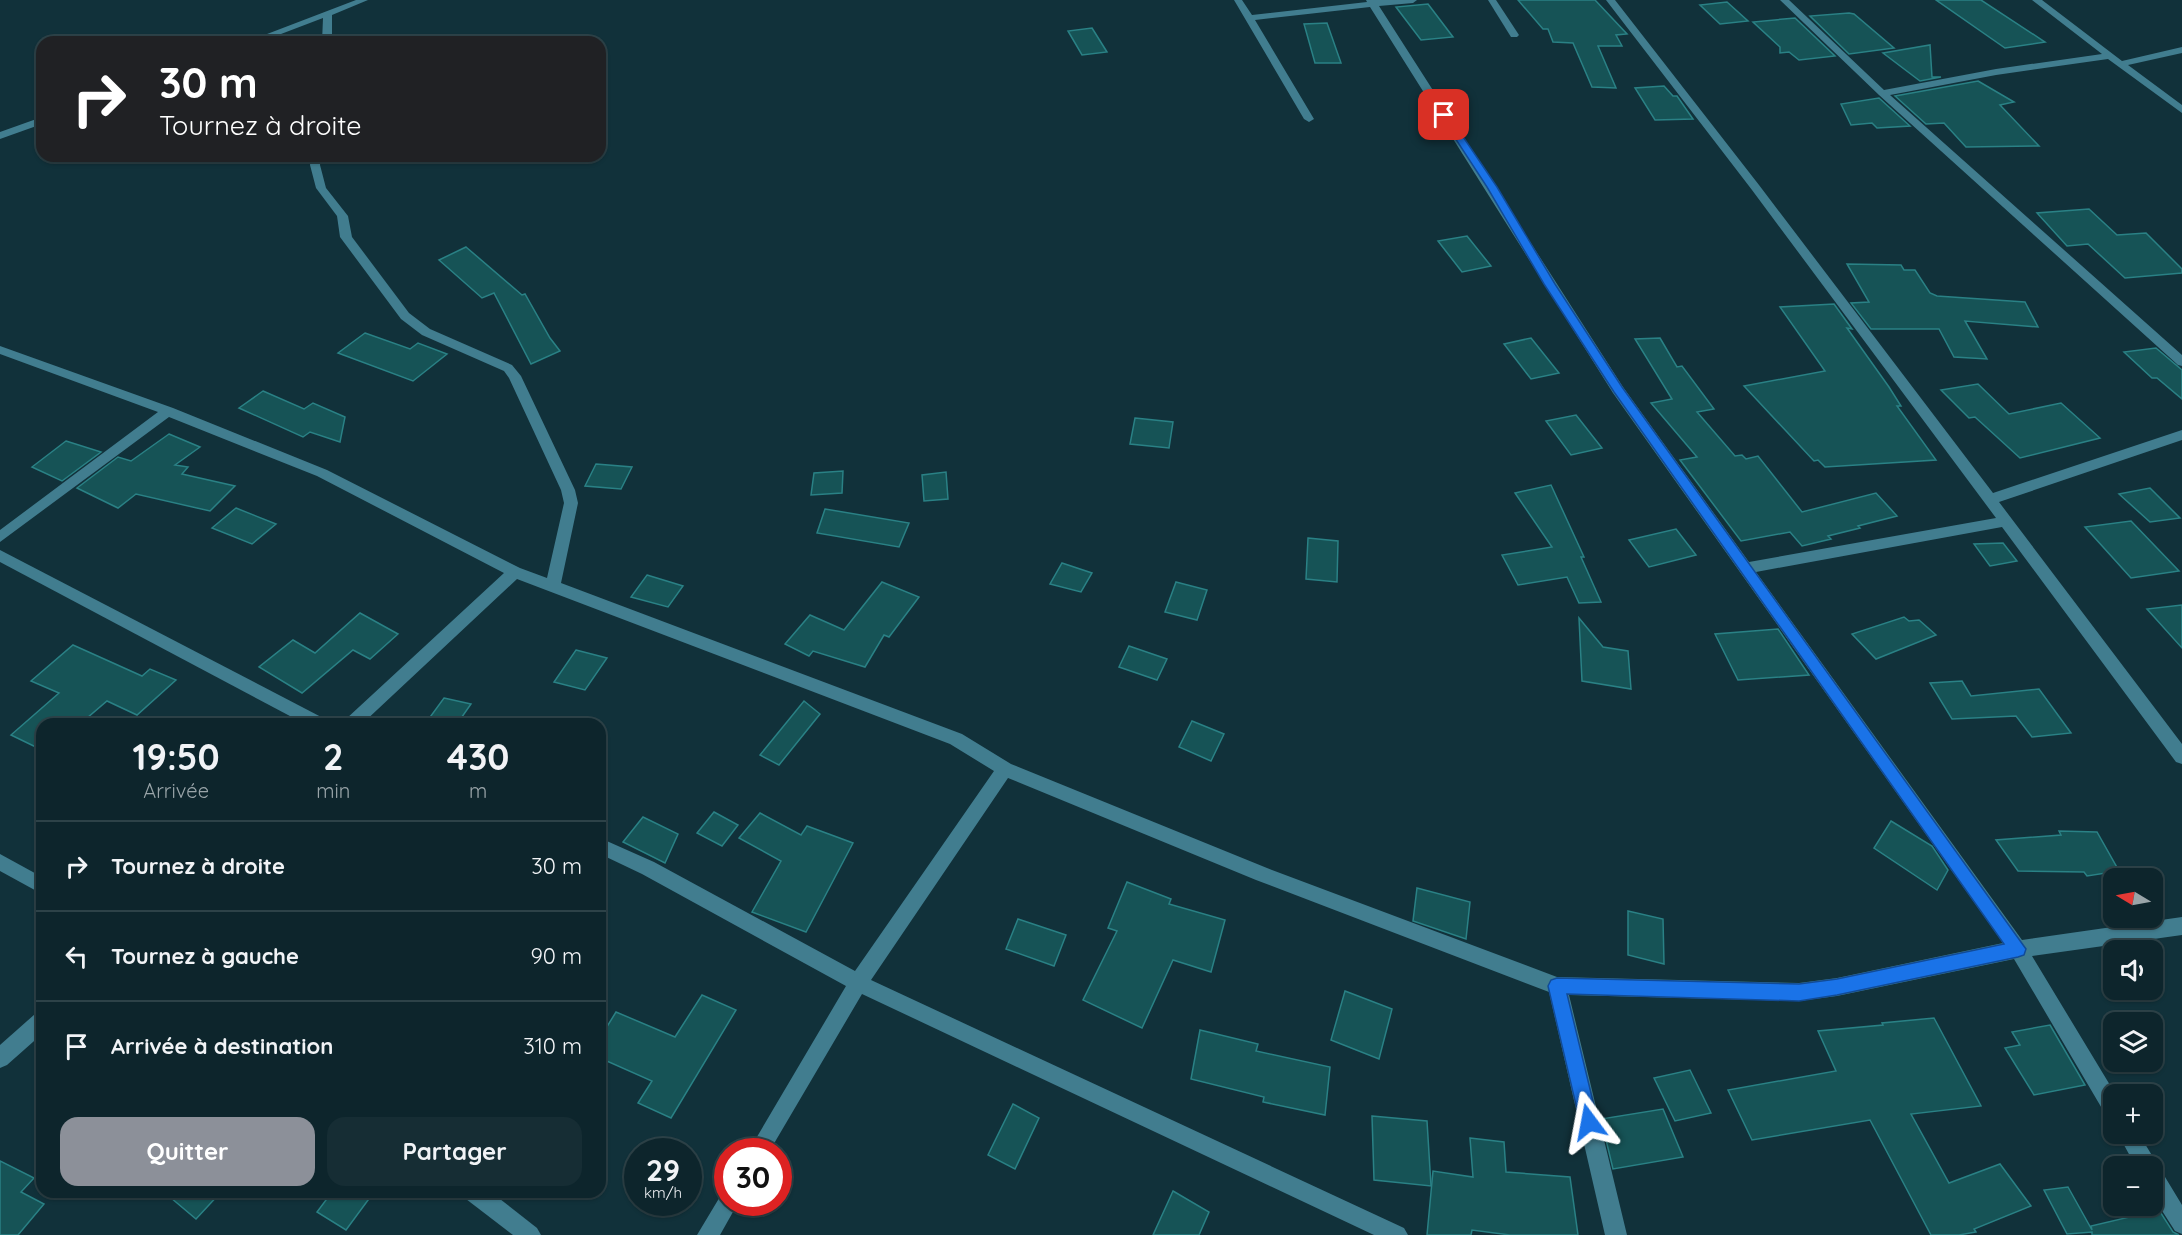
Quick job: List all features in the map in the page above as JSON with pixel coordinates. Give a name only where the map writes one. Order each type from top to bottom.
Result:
[{"type":"street","points":[[267,36],[364,0]]},
{"type":"street","points":[[1238,0],[1309,119]]},
{"type":"street","points":[[1250,18],[1371,2],[1413,0]]},
{"type":"street","points":[[1492,0],[1514,35]]},
{"type":"street","points":[[1610,0],[1884,356],[1988,500],[2182,757]]},
{"type":"street","points":[[1784,0],[1882,93],[2182,362]]},
{"type":"street","points":[[2036,0],[2182,110]]},
{"type":"street","points":[[1371,2],[1492,187],[1552,288],[1618,390],[1748,568],[2018,949],[2103,1092]]},
{"type":"street","points":[[327,36],[328,13]]},
{"type":"street","points":[[2120,64],[2182,50]]},
{"type":"street","points":[[1882,93],[1996,72],[2108,56]]},
{"type":"street","points":[[0,136],[36,122]]},
{"type":"street","points":[[315,162],[321,188],[342,216],[346,237],[405,316],[426,332],[508,368],[515,376],[568,490],[571,503],[553,586]]},
{"type":"street","points":[[0,350],[168,411],[322,473],[514,572],[956,739],[1005,770],[1262,874],[1557,986],[1799,992],[1837,987],[2018,949],[2182,926]]},
{"type":"street","points":[[0,537],[168,411]]},
{"type":"street","points":[[1988,500],[2182,435]]},
{"type":"street","points":[[1748,568],[1836,550],[2005,521]]},
{"type":"street","points":[[0,555],[307,718]]},
{"type":"street","points":[[358,718],[514,572]]},
{"type":"street","points":[[766,1138],[858,983],[1005,770]]},
{"type":"street","points":[[606,849],[648,868],[858,983],[1397,1235]]},
{"type":"street","points":[[0,861],[36,882]]},
{"type":"street","points":[[1557,986],[1616,1235]]},
{"type":"street","points":[[0,1058],[36,1026]]},
{"type":"street","points":[[2163,1193],[2182,1224]]},
{"type":"street","points":[[481,1198],[530,1235]]},
{"type":"street","points":[[708,1235],[720,1216]]},
{"type":"building","points":[[1518,0],[1595,0],[1627,34],[1616,35],[1622,46],[1598,46],[1616,88],[1592,87],[1573,43],[1553,42],[1548,29],[1543,29]]},
{"type":"building","points":[[1936,0],[1981,0],[2045,42],[2005,48]]},
{"type":"building","points":[[1727,2],[1748,21],[1720,24],[1700,5]]},
{"type":"building","points":[[1428,4],[1453,37],[1421,40],[1396,7]]},
{"type":"building","points":[[1854,14],[1894,48],[1849,54],[1810,16]]},
{"type":"building","points":[[1795,18],[1835,56],[1799,60],[1789,52],[1780,53],[1780,47],[1753,22]]},
{"type":"building","points":[[1327,23],[1341,63],[1315,63],[1304,24]]},
{"type":"building","points":[[1092,28],[1107,52],[1082,55],[1068,31]]},
{"type":"building","points":[[1930,45],[1932,77],[1941,77],[1920,81],[1883,53]]},
{"type":"building","points":[[1978,81],[2014,102],[2000,105],[2039,146],[1966,147],[1944,123],[1926,124],[1895,96]]},
{"type":"building","points":[[1664,86],[1673,96],[1677,96],[1693,119],[1655,120],[1635,88]]},
{"type":"building","points":[[1879,98],[1910,126],[1877,128],[1872,123],[1851,125],[1841,104]]},
{"type":"building","points":[[2089,209],[2117,235],[2146,233],[2182,269],[2182,273],[2125,278],[2088,244],[2067,246],[2037,213]]},
{"type":"building","points":[[1467,236],[1491,266],[1462,272],[1438,241]]},
{"type":"building","points":[[466,247],[522,295],[525,294],[560,351],[531,364],[494,293],[482,298],[439,260]]},
{"type":"building","points":[[1847,264],[1901,265],[1904,270],[1915,270],[1930,293],[1937,296],[2025,302],[2038,327],[1965,321],[1987,359],[1954,357],[1939,329],[1871,329],[1851,303],[1869,302]]},
{"type":"building","points":[[1834,304],[1852,329],[1847,328],[1901,406],[1897,406],[1936,460],[1825,467],[1818,460],[1814,461],[1744,386],[1825,371],[1780,307]]},
{"type":"building","points":[[365,333],[410,349],[418,343],[447,354],[413,381],[338,353]]},
{"type":"building","points":[[1531,338],[1559,373],[1531,379],[1504,344]]},
{"type":"building","points":[[1660,338],[1677,367],[1682,366],[1714,409],[1697,412],[1735,456],[1742,455],[1746,459],[1758,456],[1802,512],[1876,493],[1897,516],[1858,526],[1860,528],[1828,536],[1831,539],[1802,546],[1790,532],[1741,541],[1680,460],[1697,457],[1651,403],[1672,399],[1635,339]]},
{"type":"building","points":[[2156,348],[2182,370],[2182,399],[2157,378],[2152,378],[2124,352]]},
{"type":"building","points":[[1978,384],[2009,414],[2061,403],[2100,438],[2020,458],[1975,417],[1969,418],[1941,390]]},
{"type":"building","points":[[263,391],[304,409],[313,403],[345,417],[340,442],[310,432],[303,437],[239,408]]},
{"type":"building","points":[[1576,415],[1602,448],[1571,455],[1546,421]]},
{"type":"building","points":[[1135,418],[1173,422],[1169,448],[1130,444]]},
{"type":"building","points":[[169,434],[200,447],[175,465],[188,467],[182,474],[235,486],[210,511],[136,494],[118,508],[77,488],[118,457],[131,461]]},
{"type":"building","points":[[66,441],[101,452],[62,481],[32,467]]},
{"type":"building","points":[[596,464],[632,467],[621,489],[585,486]]},
{"type":"building","points":[[843,471],[842,493],[811,495],[814,473]]},
{"type":"building","points":[[946,472],[948,499],[924,501],[922,475]]},
{"type":"building","points":[[1551,485],[1584,557],[1581,557],[1601,602],[1579,603],[1567,577],[1518,585],[1502,555],[1552,547],[1515,493]]},
{"type":"building","points":[[2150,488],[2180,518],[2150,522],[2119,494]]},
{"type":"building","points":[[236,508],[276,524],[252,544],[212,528]]},
{"type":"building","points":[[825,509],[909,523],[899,547],[817,533]]},
{"type":"building","points":[[2131,521],[2179,571],[2131,578],[2085,527]]},
{"type":"building","points":[[1676,529],[1696,555],[1649,567],[1629,540]]},
{"type":"building","points":[[1308,538],[1338,541],[1337,582],[1306,579]]},
{"type":"building","points":[[2003,543],[2017,561],[1990,566],[1974,544]]},
{"type":"building","points":[[1062,563],[1092,573],[1081,592],[1050,584]]},
{"type":"building","points":[[647,575],[683,586],[668,607],[631,597]]},
{"type":"building","points":[[882,582],[919,597],[889,637],[884,635],[865,667],[813,651],[809,656],[785,644],[810,615],[844,630]]},
{"type":"building","points":[[1176,582],[1207,590],[1197,620],[1165,612]]},
{"type":"building","points":[[2182,605],[2182,648],[2147,609]]},
{"type":"building","points":[[360,613],[398,634],[370,659],[353,650],[302,693],[259,667],[293,640],[315,653]]},
{"type":"building","points":[[1904,617],[1909,621],[1919,620],[1936,635],[1876,659],[1852,634]]},
{"type":"building","points":[[1579,618],[1603,647],[1628,651],[1631,689],[1582,681]]},
{"type":"building","points":[[1778,629],[1809,675],[1738,680],[1715,634]]},
{"type":"building","points":[[73,645],[142,676],[150,669],[176,680],[137,715],[107,701],[87,718],[36,718],[36,747],[11,735],[59,693],[31,681]]},
{"type":"building","points":[[1129,646],[1167,659],[1157,680],[1119,667]]},
{"type":"building","points":[[576,650],[607,658],[585,690],[554,682]]},
{"type":"building","points":[[1962,681],[1971,696],[2039,689],[2071,733],[2032,737],[2016,716],[1952,719],[1930,683]]},
{"type":"building","points":[[444,698],[471,704],[461,718],[429,718]]},
{"type":"building","points":[[804,701],[820,714],[779,765],[760,755]]},
{"type":"building","points":[[1192,721],[1224,734],[1211,761],[1179,747]]},
{"type":"building","points":[[714,812],[738,825],[722,846],[697,833]]},
{"type":"building","points":[[760,813],[801,835],[807,826],[853,843],[806,932],[752,912],[781,861],[739,838]]},
{"type":"building","points":[[643,817],[678,834],[665,863],[623,842]]},
{"type":"building","points":[[1891,821],[1932,846],[1948,870],[1937,890],[1874,848]]},
{"type":"building","points":[[2059,831],[2097,832],[2117,868],[2103,868],[2103,874],[2087,876],[2084,872],[2018,871],[1996,840],[2061,835]]},
{"type":"building","points":[[1127,882],[1171,899],[1169,904],[1225,920],[1211,972],[1173,960],[1142,1028],[1083,1000],[1117,931],[1108,928]]},
{"type":"building","points":[[1417,888],[1470,902],[1466,939],[1413,921]]},
{"type":"building","points":[[1628,911],[1663,919],[1664,964],[1628,955]]},
{"type":"building","points":[[1018,919],[1066,935],[1054,966],[1006,949]]},
{"type":"building","points":[[1345,991],[1392,1009],[1379,1059],[1331,1040]]},
{"type":"building","points":[[702,995],[736,1010],[671,1118],[638,1103],[652,1081],[606,1061],[606,1028],[616,1012],[675,1037]]},
{"type":"building","points":[[1934,1018],[1981,1106],[1911,1114],[1949,1183],[2000,1164],[2031,1206],[1974,1229],[1976,1232],[1959,1235],[1931,1235],[1870,1120],[1752,1140],[1728,1090],[1836,1071],[1818,1031]]},
{"type":"building","points":[[2050,1025],[2085,1085],[2034,1095],[2005,1048],[2020,1045],[2012,1032]]},
{"type":"building","points":[[1200,1030],[1258,1044],[1256,1051],[1330,1067],[1325,1115],[1263,1102],[1264,1097],[1191,1079]]},
{"type":"building","points":[[1690,1070],[1711,1113],[1675,1121],[1654,1078]]},
{"type":"building","points":[[1013,1104],[1039,1118],[1015,1169],[988,1155]]},
{"type":"building","points":[[1663,1109],[1683,1157],[1613,1169],[1601,1119]]},
{"type":"building","points":[[1372,1116],[1427,1121],[1431,1186],[1374,1180]]},
{"type":"building","points":[[1470,1138],[1504,1142],[1506,1172],[1570,1177],[1578,1235],[1510,1235],[1472,1230],[1471,1235],[1427,1235],[1433,1171],[1473,1177]]},
{"type":"building","points":[[0,1161],[34,1178],[21,1192],[44,1204],[18,1235],[0,1235]]},
{"type":"building","points":[[2068,1187],[2092,1230],[2091,1226],[2134,1216],[2163,1216],[2173,1232],[2179,1235],[2092,1235],[2092,1232],[2067,1234],[2044,1190]]},
{"type":"building","points":[[1173,1191],[1209,1212],[1199,1235],[1153,1235]]},
{"type":"building","points":[[171,1198],[215,1198],[196,1219]]},
{"type":"building","points":[[328,1198],[370,1198],[346,1230],[317,1212]]},
{"type":"route","points":[[1444,115],[1492,187],[1549,284],[1618,390],[1748,568],[2018,949],[1837,987],[1799,992],[1557,986],[1589,1122]]}]
